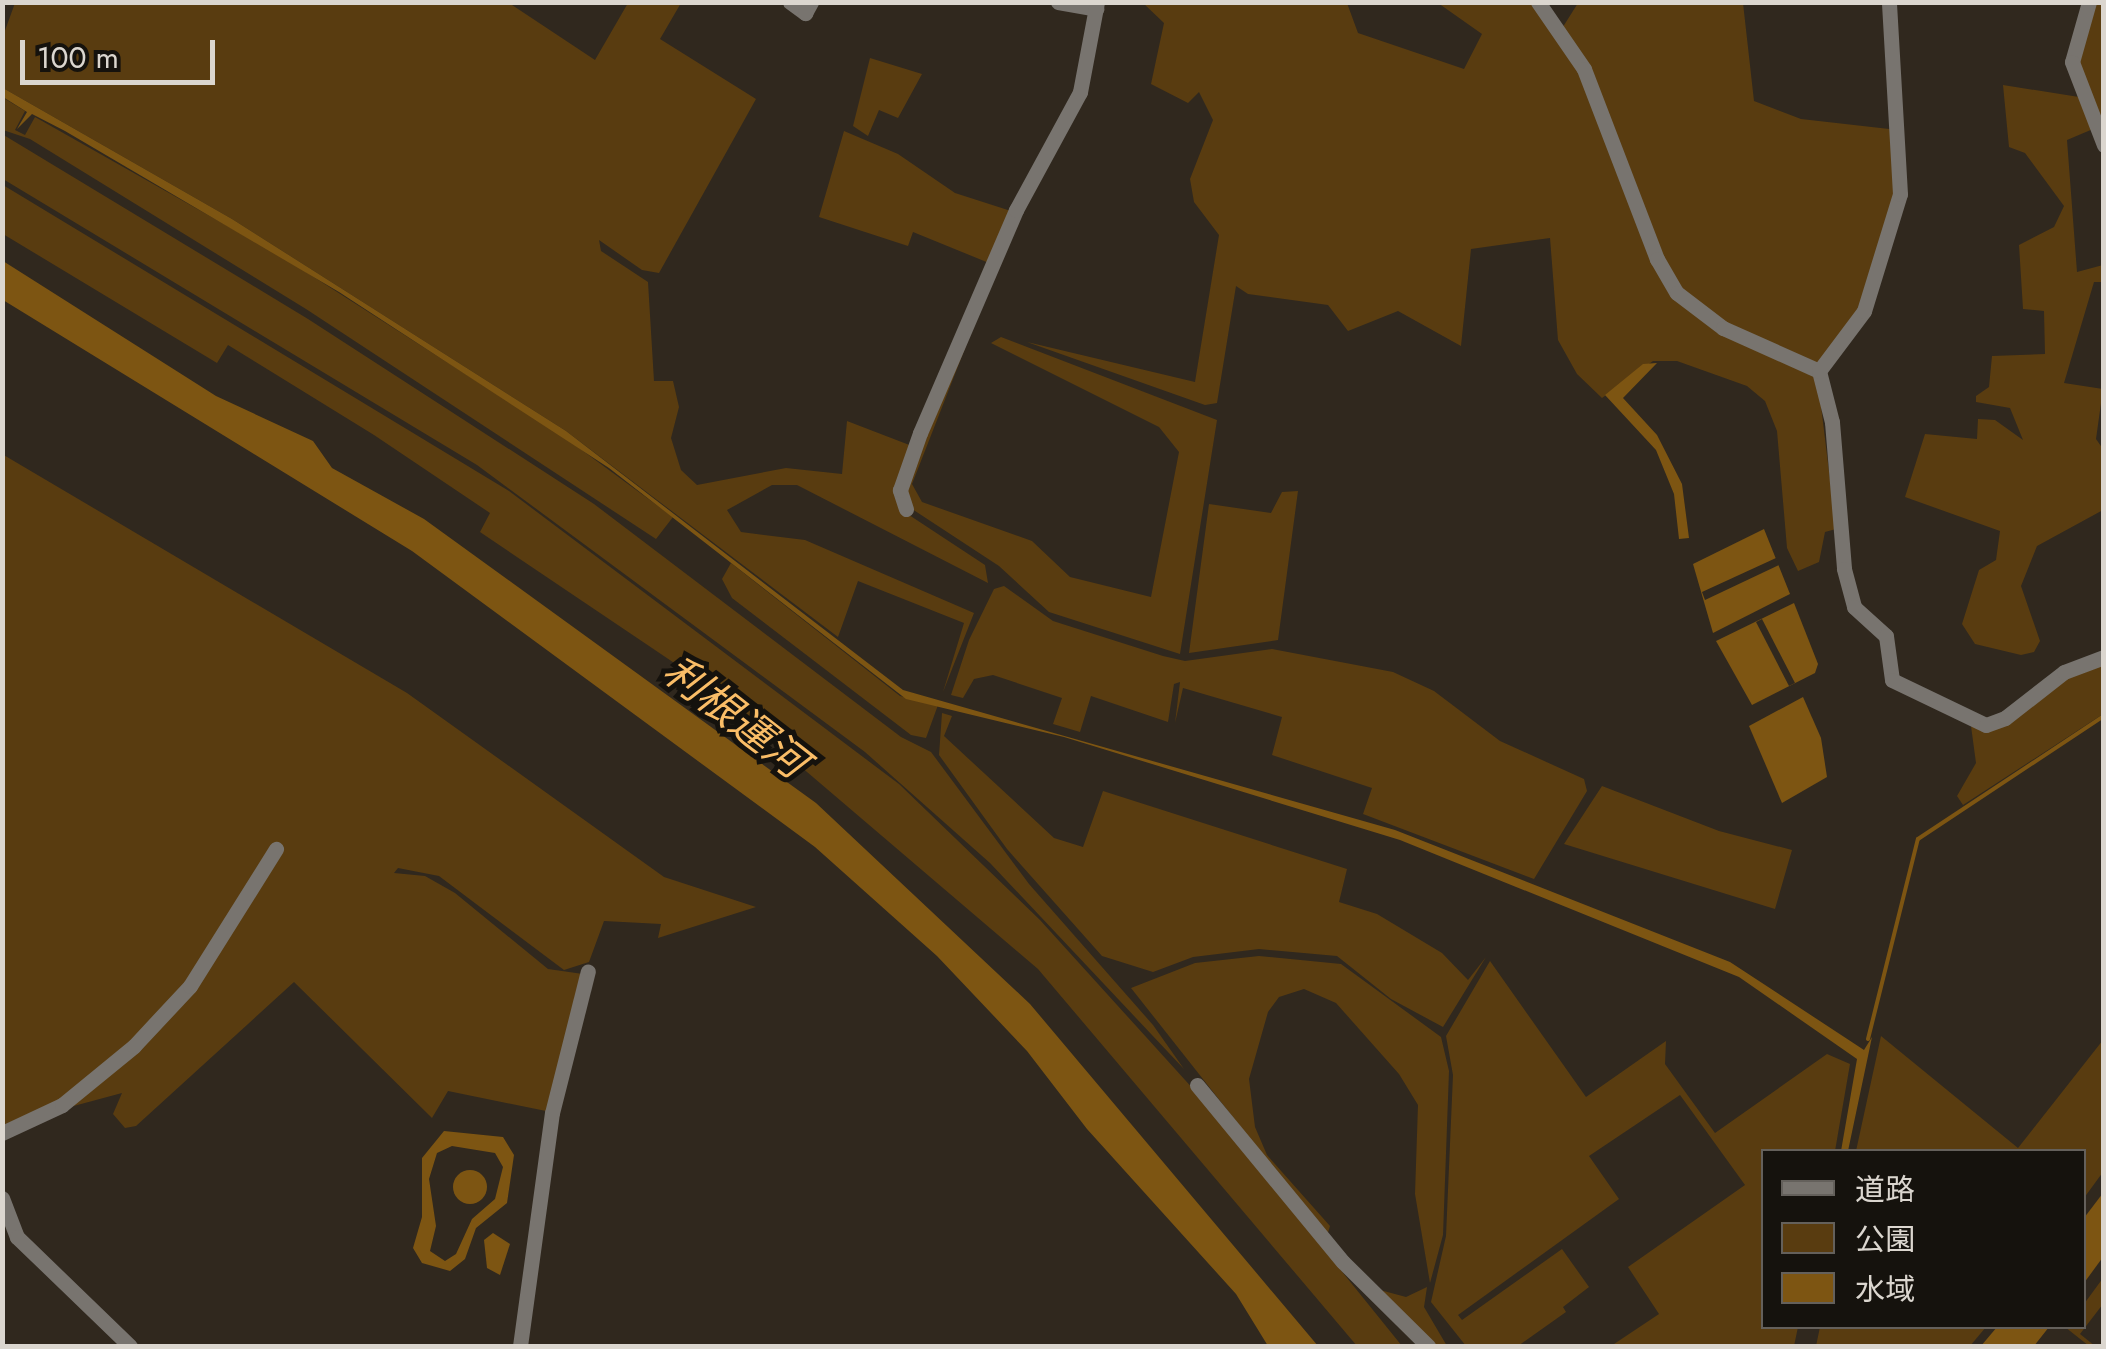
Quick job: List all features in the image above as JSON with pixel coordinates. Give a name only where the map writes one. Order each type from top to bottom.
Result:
[{"type":"street","points":[[790,2],[805,13],[811,2]]},
{"type":"street","points":[[906,509],[900,490],[920,433],[1016,210],[1080,92],[1096,6],[1058,2]]},
{"type":"street","points":[[1538,2],[1584,69],[1651,245],[1677,293],[1724,328],[1819,372]]},
{"type":"street","points":[[1819,372],[1864,311],[1900,194],[1890,2]]},
{"type":"street","points":[[2089,2],[2072,62],[2104,145]]},
{"type":"street","points":[[1819,372],[1832,422],[1844,569],[1854,607],[1886,636],[1892,680],[1986,725],[2005,718],[2064,672],[2104,658]]},
{"type":"street","points":[[2,1133],[62,1105],[134,1046],[190,986],[276,849]]},
{"type":"street","points":[[520,1346],[552,1114],[588,972]]},
{"type":"street","points":[[1197,1085],[1343,1262],[1428,1346]]},
{"type":"street","points":[[2,1198],[17,1237],[130,1346]]},
{"type":"green space","points":[[15,3],[509,3],[595,60],[628,3],[681,3],[660,39],[756,99],[659,273],[642,270],[599,240],[601,251],[648,282],[654,381],[673,381],[679,407],[671,438],[681,470],[697,485],[786,468],[842,474],[847,421],[912,446],[903,511],[985,565],[988,583],[797,485],[772,485],[727,510],[741,532],[805,540],[974,613],[943,692],[964,623],[858,581],[838,637],[566,431],[232,219],[3,88],[3,36]]},
{"type":"green space","points":[[1143,3],[1347,3],[1358,33],[1464,69],[1482,34],[1438,3],[1534,3],[1581,71],[1675,293],[1817,373],[1836,529],[1825,532],[1819,562],[1798,571],[1787,548],[1777,431],[1765,401],[1747,386],[1677,361],[1653,361],[1602,398],[1577,374],[1558,340],[1550,238],[1471,249],[1461,346],[1398,311],[1348,331],[1328,305],[1248,294],[1236,286],[1217,403],[1205,405],[1027,342],[1195,382],[1219,235],[1194,202],[1190,179],[1213,120],[1199,92],[1188,103],[1151,84],[1164,23]]},
{"type":"green space","points":[[1578,3],[1743,3],[1754,101],[1801,119],[1898,130],[1898,196],[1869,299],[1818,364],[1730,329],[1679,290],[1561,30]]},
{"type":"green space","points":[[2090,3],[2103,3],[2103,136],[2078,80],[2078,35]]},
{"type":"green space","points":[[870,58],[922,74],[898,118],[879,110],[868,136],[853,126]]},
{"type":"green space","points":[[2003,85],[2079,97],[2093,129],[2067,140],[2077,272],[2103,265],[2103,282],[2094,282],[2064,383],[2103,389],[2096,439],[2103,449],[2103,510],[2037,546],[2021,586],[2040,641],[2034,652],[2021,655],[1975,644],[1962,624],[1979,570],[1996,560],[2000,531],[1905,497],[1925,434],[1977,439],[1978,419],[1995,420],[2023,440],[2010,408],[1976,402],[1976,396],[1989,387],[1992,356],[2045,354],[2044,311],[2023,309],[2019,245],[2054,227],[2064,206],[2025,153],[2009,147]]},
{"type":"green space","points":[[2,97],[25,111],[15,130],[25,135],[35,117],[284,258],[564,437],[673,517],[656,539],[306,309],[30,139],[3,130]]},
{"type":"green space","points":[[844,131],[898,154],[955,193],[1011,211],[989,263],[913,232],[908,246],[819,217]]},
{"type":"green space","points":[[2,134],[308,319],[594,504],[901,737],[931,752],[1029,884],[1153,1025],[1184,1069],[990,863],[865,752],[477,465],[3,179]]},
{"type":"green space","points":[[3,185],[509,491],[899,784],[1040,920],[1205,1102],[1402,1346],[1357,1346],[1038,969],[698,679],[480,532],[490,513],[374,435],[228,345],[217,363],[3,234]]},
{"type":"green space","points":[[971,333],[912,484],[922,502],[1032,541],[1070,577],[1151,597],[1179,452],[1159,427],[991,343],[1001,337],[1217,420],[1180,654],[1049,612],[999,566],[909,507],[905,488]]},
{"type":"green space","points":[[2,454],[407,693],[664,877],[756,907],[658,938],[661,924],[604,921],[589,962],[564,970],[439,876],[398,868],[394,873],[425,876],[455,893],[548,969],[583,974],[546,1111],[448,1091],[432,1118],[294,982],[136,1126],[125,1128],[113,1114],[122,1093],[3,1125]]},
{"type":"green space","points":[[1298,491],[1278,640],[1189,653],[1209,504],[1271,513],[1282,492]]},
{"type":"green space","points":[[731,563],[900,696],[938,705],[926,738],[911,735],[732,598],[722,579]]},
{"type":"green space","points":[[1004,586],[1053,621],[1185,661],[1272,649],[1393,672],[1434,691],[1500,741],[1584,779],[1587,791],[1534,879],[1363,814],[1372,788],[1272,755],[1282,717],[1183,688],[1175,723],[1180,682],[1174,684],[1168,722],[1091,696],[1080,732],[1053,724],[1062,698],[993,675],[974,679],[963,698],[951,695],[969,640],[994,589]]},
{"type":"green space","points":[[2103,660],[2103,714],[1963,805],[1957,796],[1976,763],[1971,726],[1979,727]]},
{"type":"green space","points":[[942,713],[952,716],[944,736],[1054,838],[1083,847],[1103,791],[1347,869],[1339,902],[1377,914],[1442,953],[1468,980],[1486,957],[1443,1027],[1391,999],[1337,956],[1259,949],[1193,957],[1153,972],[1102,956],[1007,849],[939,755]]},
{"type":"green space","points":[[1602,786],[1719,831],[1792,850],[1775,909],[1564,844]]},
{"type":"green space","points":[[1259,956],[1341,964],[1441,1037],[1449,1071],[1443,1235],[1430,1283],[1415,1194],[1418,1105],[1399,1074],[1336,1003],[1304,989],[1279,997],[1268,1012],[1249,1079],[1255,1127],[1267,1155],[1330,1226],[1327,1236],[1131,988],[1195,963]]},
{"type":"green space","points":[[1490,961],[1586,1097],[1666,1041],[1665,1064],[1715,1133],[1827,1054],[1850,1064],[1835,1149],[1761,1149],[1761,1329],[1798,1329],[1794,1346],[1611,1346],[1659,1314],[1628,1267],[1745,1185],[1680,1095],[1589,1156],[1619,1199],[1458,1315],[1462,1320],[1562,1249],[1589,1287],[1563,1307],[1566,1312],[1518,1346],[1466,1346],[1431,1302],[1446,1236],[1453,1075],[1446,1036]]},
{"type":"green space","points":[[1881,1036],[2018,1148],[2103,1040],[2103,1172],[2086,1195],[2086,1149],[1856,1149]]},
{"type":"green space","points":[[2103,1278],[2103,1304],[2086,1326],[2086,1301]]},
{"type":"green space","points":[[1427,1287],[1424,1307],[1447,1346],[1435,1346],[1380,1290],[1406,1297]]},
{"type":"green space","points":[[1819,1329],[1984,1329],[1970,1346],[1816,1346]]},
{"type":"green space","points":[[2068,1329],[2084,1329],[2080,1334],[2095,1346],[2089,1346]]},
{"type":"water","points":[[3,88],[232,219],[566,431],[903,690],[1395,830],[1730,962],[1864,1050],[1872,1037],[1848,1149],[1841,1149],[1857,1059],[1739,977],[1400,840],[1064,737],[906,699],[609,468],[339,292],[65,131],[32,114],[17,129],[27,112],[3,97]]},
{"type":"water","points":[[3,261],[216,396],[313,441],[332,468],[424,519],[816,803],[1030,1004],[1318,1346],[1268,1346],[1236,1294],[1087,1129],[1027,1051],[937,956],[815,847],[412,551],[3,300]]},
{"type":"water","points":[[1657,363],[1623,398],[1657,435],[1682,484],[1689,538],[1679,539],[1674,494],[1656,450],[1605,395],[1643,364]]},
{"type":"water","points":[[1764,529],[1790,594],[1713,633],[1693,564]]},
{"type":"water","points":[[1794,603],[1818,664],[1815,673],[1752,705],[1716,641]]},
{"type":"water","points":[[1803,697],[1821,738],[1827,777],[1782,803],[1749,726]]},
{"type":"water","points":[[444,1131],[503,1137],[514,1155],[507,1203],[476,1228],[465,1259],[450,1271],[422,1263],[413,1248],[422,1217],[422,1158]],"holes":[[[452,1146],[495,1153],[503,1167],[495,1199],[472,1219],[456,1254],[445,1261],[430,1251],[436,1226],[429,1179],[437,1153]]]},
{"type":"water","points":[[470,1170],[482,1175],[487,1187],[482,1199],[470,1204],[458,1199],[453,1187],[458,1175]]},
{"type":"water","points":[[2103,1193],[2103,1257],[2086,1280],[2086,1215]]},
{"type":"water","points":[[493,1233],[510,1244],[500,1275],[487,1268],[484,1240]]},
{"type":"water","points":[[1995,1329],[2047,1329],[2034,1346],[1981,1346]]},
{"type":"pier","points":[[1776,558],[1779,565],[1705,600],[1702,592]]},
{"type":"pier","points":[[1762,619],[1795,683],[1789,686],[1756,622]]},
{"type":"waterway","points":[[1868,1039],[1918,839],[2104,716]]},
{"type":"water label","name":"利根運河","points":[[735,717]]}]
